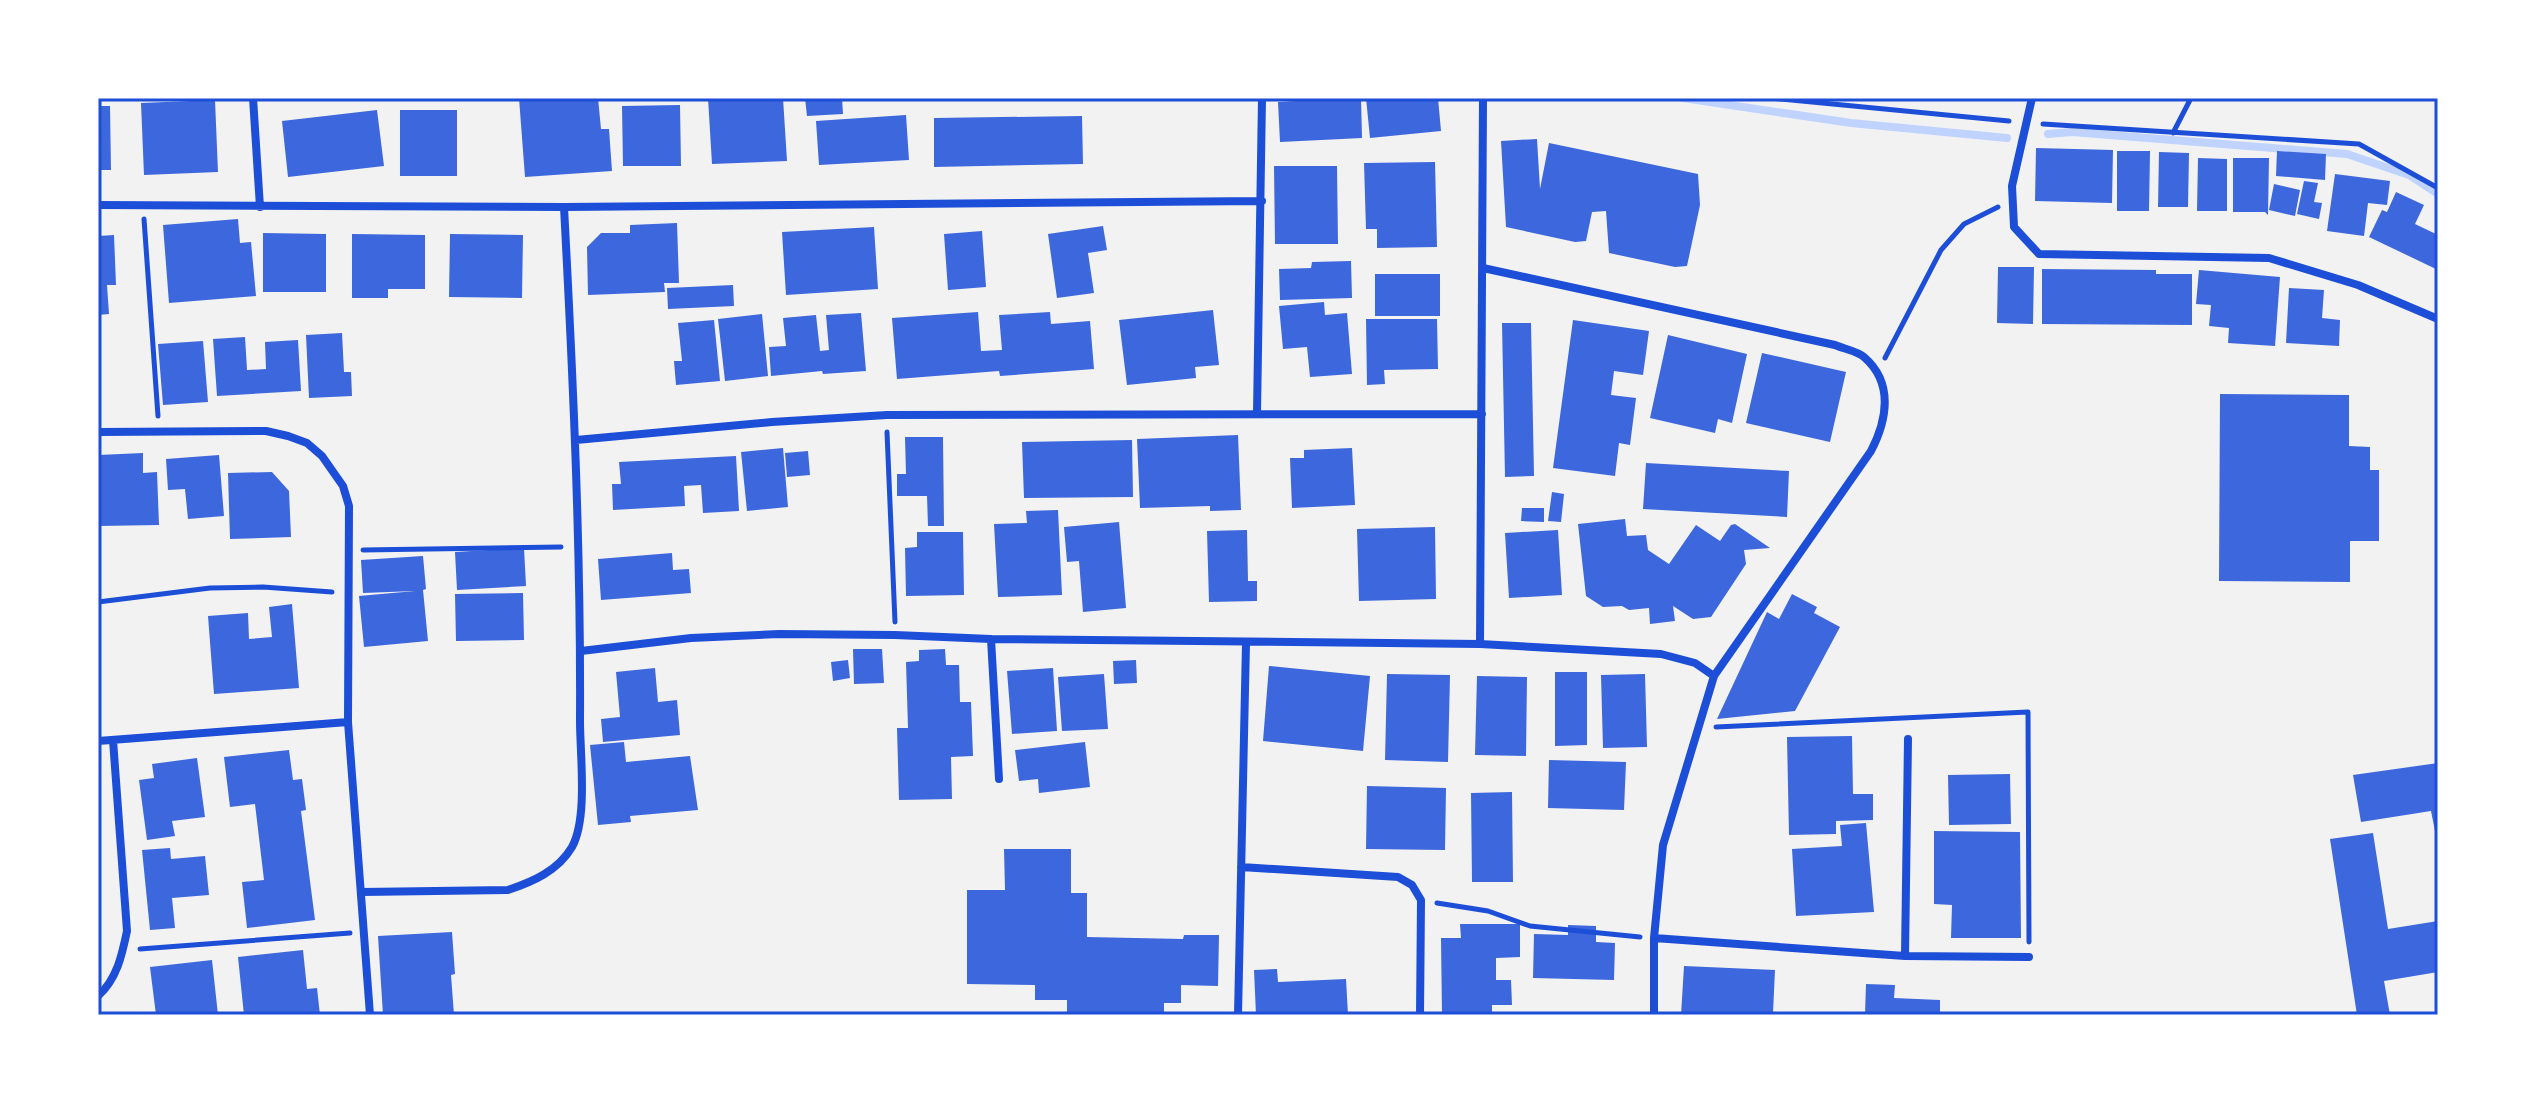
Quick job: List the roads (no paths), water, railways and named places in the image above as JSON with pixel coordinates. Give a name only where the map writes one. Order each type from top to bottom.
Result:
[{"type":"street","points":[[253,98],[260,207]]},
{"type":"street","points":[[1257,413],[1262,98]]},
{"type":"street","points":[[1480,644],[1483,98]]},
{"type":"street","points":[[2032,98],[2012,186],[2014,227],[2039,254],[2269,258],[2358,285],[2438,319]]},
{"type":"street","points":[[98,205],[564,207],[1262,201]]},
{"type":"street","points":[[362,892],[508,890],[531,882],[562,860],[573,845],[580,804],[581,651],[576,440],[564,207]]},
{"type":"street","points":[[1483,268],[1835,345],[1862,355],[1878,373],[1886,404],[1882,430],[1871,451],[1714,676],[1663,845],[1654,938],[1654,1015]]},
{"type":"street","points":[[576,440],[887,415],[1482,414]]},
{"type":"street","points":[[98,432],[266,431],[307,443],[322,456],[343,486],[349,506],[348,722],[370,1015]]},
{"type":"street","points":[[581,651],[691,638],[779,634],[1480,644],[1661,654],[1695,663],[1714,676]]},
{"type":"street","points":[[991,639],[999,779]]},
{"type":"street","points":[[1238,1015],[1246,643]]},
{"type":"street","points":[[98,741],[348,722]]},
{"type":"street","points":[[1905,956],[1908,739]]},
{"type":"street","points":[[98,996],[106,989],[121,962],[127,931],[113,740]]},
{"type":"street","points":[[1241,867],[1398,877],[1412,885],[1421,900],[1420,1015]]},
{"type":"street","points":[[1654,938],[1905,956],[2029,957]]},
{"type":"waterway","points":[[1683,98],[1851,123],[2007,138]]},
{"type":"waterway","points":[[2048,134],[2072,132],[2347,154],[2409,175],[2438,194]]}]
